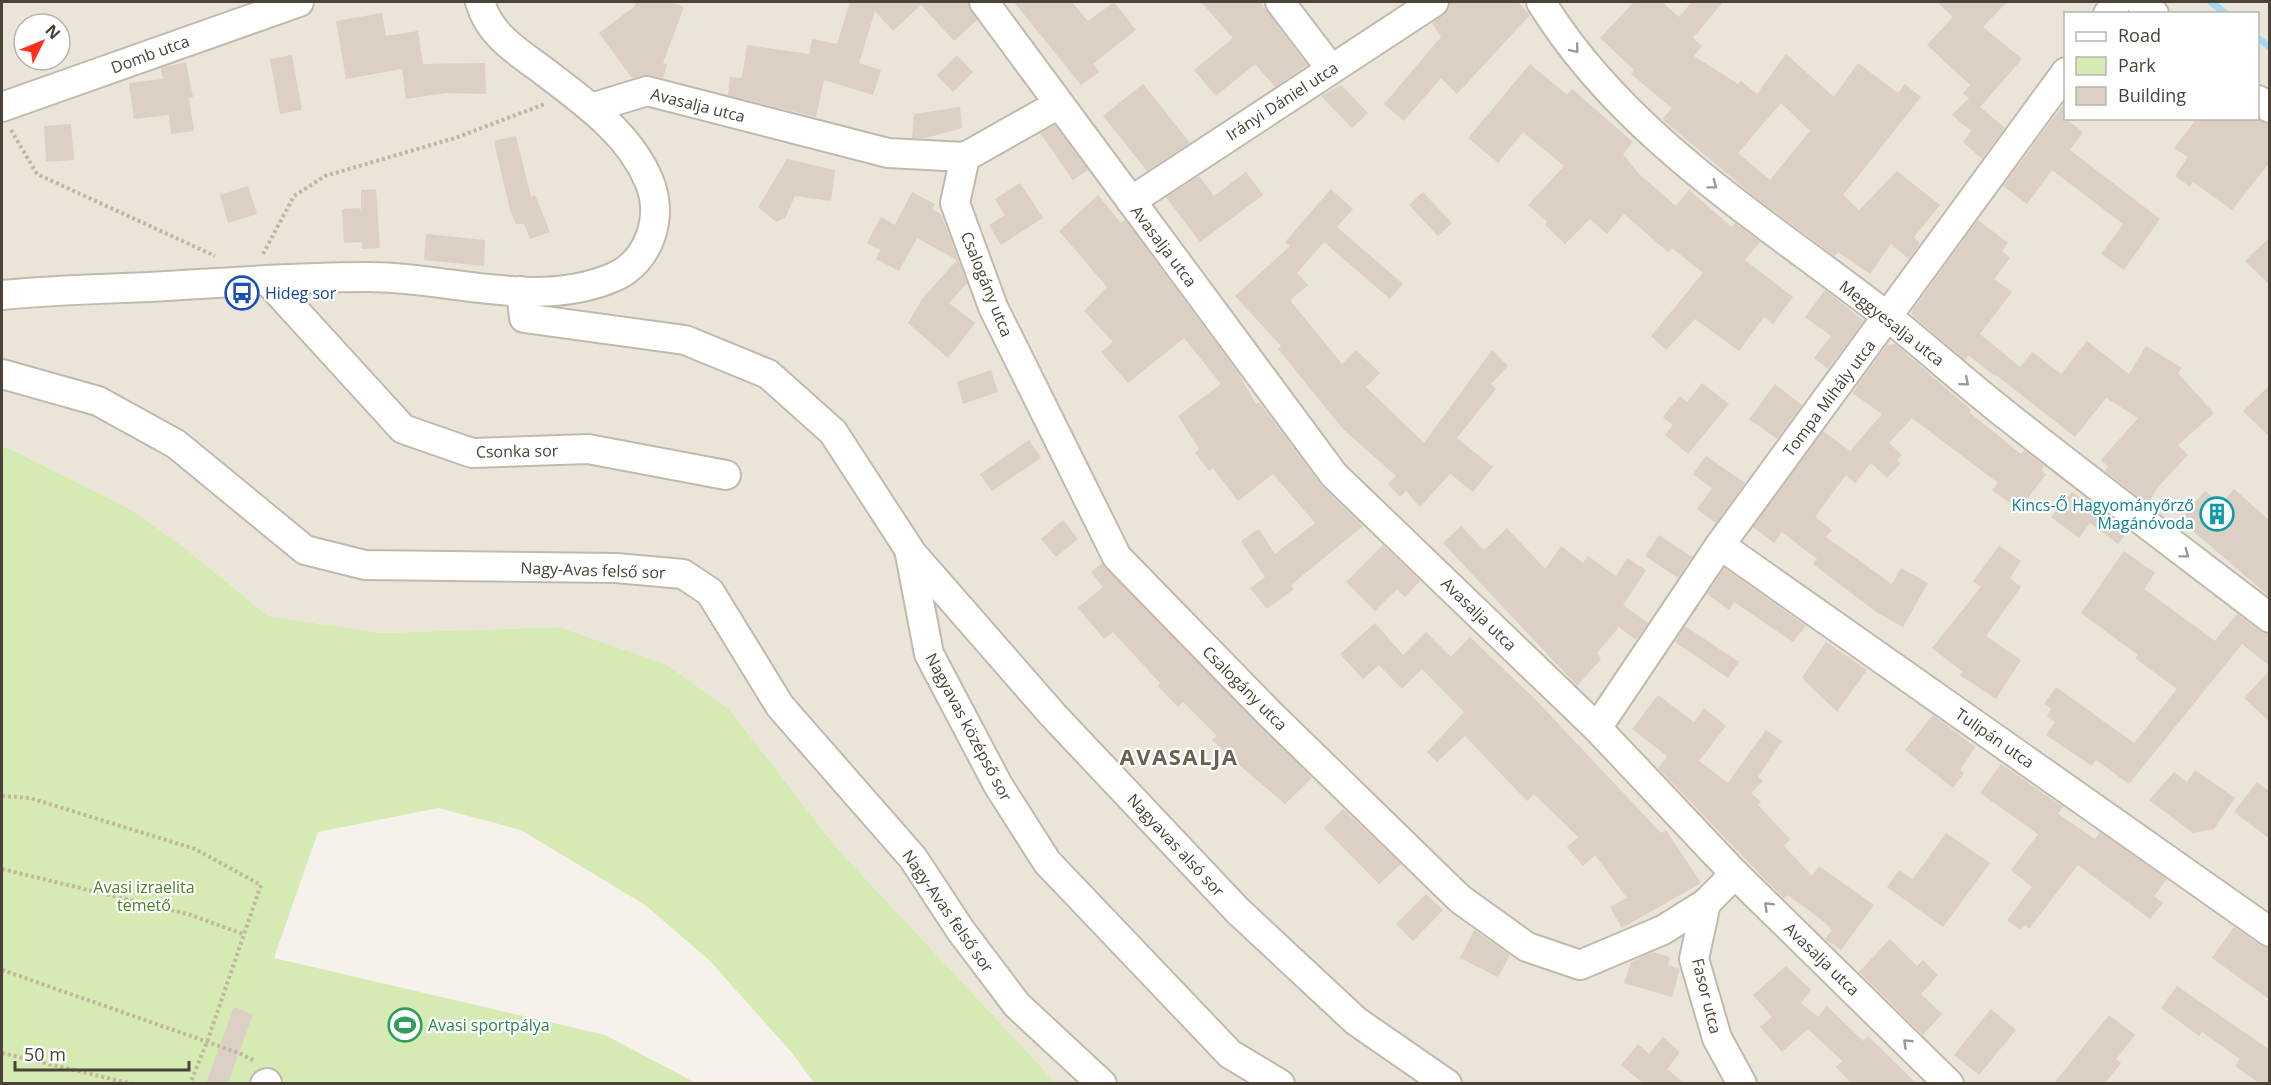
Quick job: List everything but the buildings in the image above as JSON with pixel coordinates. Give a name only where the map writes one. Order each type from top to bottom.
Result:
[{"type":"street","name":"Domb utca","points":[[4,115],[299,2]]},
{"type":"street","points":[[2,295],[264,269],[521,291],[569,290],[615,276],[636,260],[652,236],[655,212],[650,182],[630,146],[581,101],[498,37],[484,16],[480,2]]},
{"type":"street","name":"Avasalja utca","points":[[984,2],[1334,476],[1598,728],[1735,873],[1949,1083]]},
{"type":"street","points":[[1280,2],[1331,69]]},
{"type":"street","name":"Irányi Dániel utca","points":[[1131,201],[1434,2]]},
{"type":"street","name":"Meggyesalja utca","points":[[1541,2],[1554,24],[1608,87],[1673,155],[1888,318],[2018,425],[2270,618]]},
{"type":"street","points":[[2140,2],[2152,12]]},
{"type":"street","name":"Tompa Mihály utca","points":[[1598,728],[1720,545],[2064,75]]},
{"type":"street","name":"Avasalja utca","points":[[581,101],[647,91],[888,153],[965,157]]},
{"type":"street","points":[[965,157],[1059,104]]},
{"type":"street","name":"Csalogány utca","points":[[965,157],[955,203],[993,307],[1117,556],[1269,713],[1460,899],[1527,947],[1580,964],[1663,930],[1706,903],[1735,873]]},
{"type":"street","name":"Csonka sor","points":[[264,269],[403,429],[472,453],[588,449],[726,476]]},
{"type":"street","name":"Nagyavas középső sor","points":[[521,291],[524,318],[685,340],[768,374],[833,432],[909,549],[928,654],[998,785],[1047,862],[1230,1054],[1280,1083]]},
{"type":"street","name":"Nagy-Avas felső sor","points":[[2,374],[98,401],[176,444],[305,550],[365,565],[616,568],[683,574],[710,592],[780,706],[913,858],[961,932],[1017,1005],[1102,1083]]},
{"type":"street","name":"Tulipán utca","points":[[1720,545],[2270,932]]},
{"type":"street","name":"Nagyavas alsó sor","points":[[909,549],[1053,715],[1238,910],[1356,1021],[1447,1083]]},
{"type":"street","name":"Fasor utca","points":[[1706,903],[1694,958],[1716,1038],[1742,1083]]},
{"type":"path","points":[[264,269],[294,196],[325,177],[581,101]]},
{"type":"path","points":[[4,115],[37,174],[225,261]]},
{"type":"path","points":[[2,796],[30,798],[195,849],[261,885],[207,1042],[190,1083]]},
{"type":"path","points":[[2,868],[190,915],[243,934]]},
{"type":"path","points":[[2,970],[255,1061],[266,1083]]},
{"type":"path","points":[[2,1053],[132,1083]]},
{"type":"shaded area","points":[[2,2],[2269,2],[2269,1083],[1056,1083],[835,846],[730,710],[558,627],[381,633],[268,616],[181,545],[128,508],[14,450],[2,447]]},
{"type":"green space","name":"Avasi izraelita temető","points":[[2,447],[13,450],[128,508],[181,545],[268,616],[381,633],[558,627],[665,664],[730,710],[835,846],[1056,1083],[814,1083],[792,1053],[710,961],[645,905],[521,830],[438,808],[318,832],[274,958],[605,1035],[696,1083],[2,1084]]},
{"type":"waterway","points":[[2211,2],[2224,12]]},
{"type":"waterway","points":[[2259,39],[2270,47]]},
{"type":"place","name":"Hideg sor","points":[[242,293]]},
{"type":"place","name":"Kincs-Ő Hagyományőrző Magánóvoda","points":[[2217,514]]},
{"type":"place","name":"Avasi sportpálya","points":[[405,1025]]},
{"type":"district","name":"AVASALJA","points":[[1179,757]]}]
